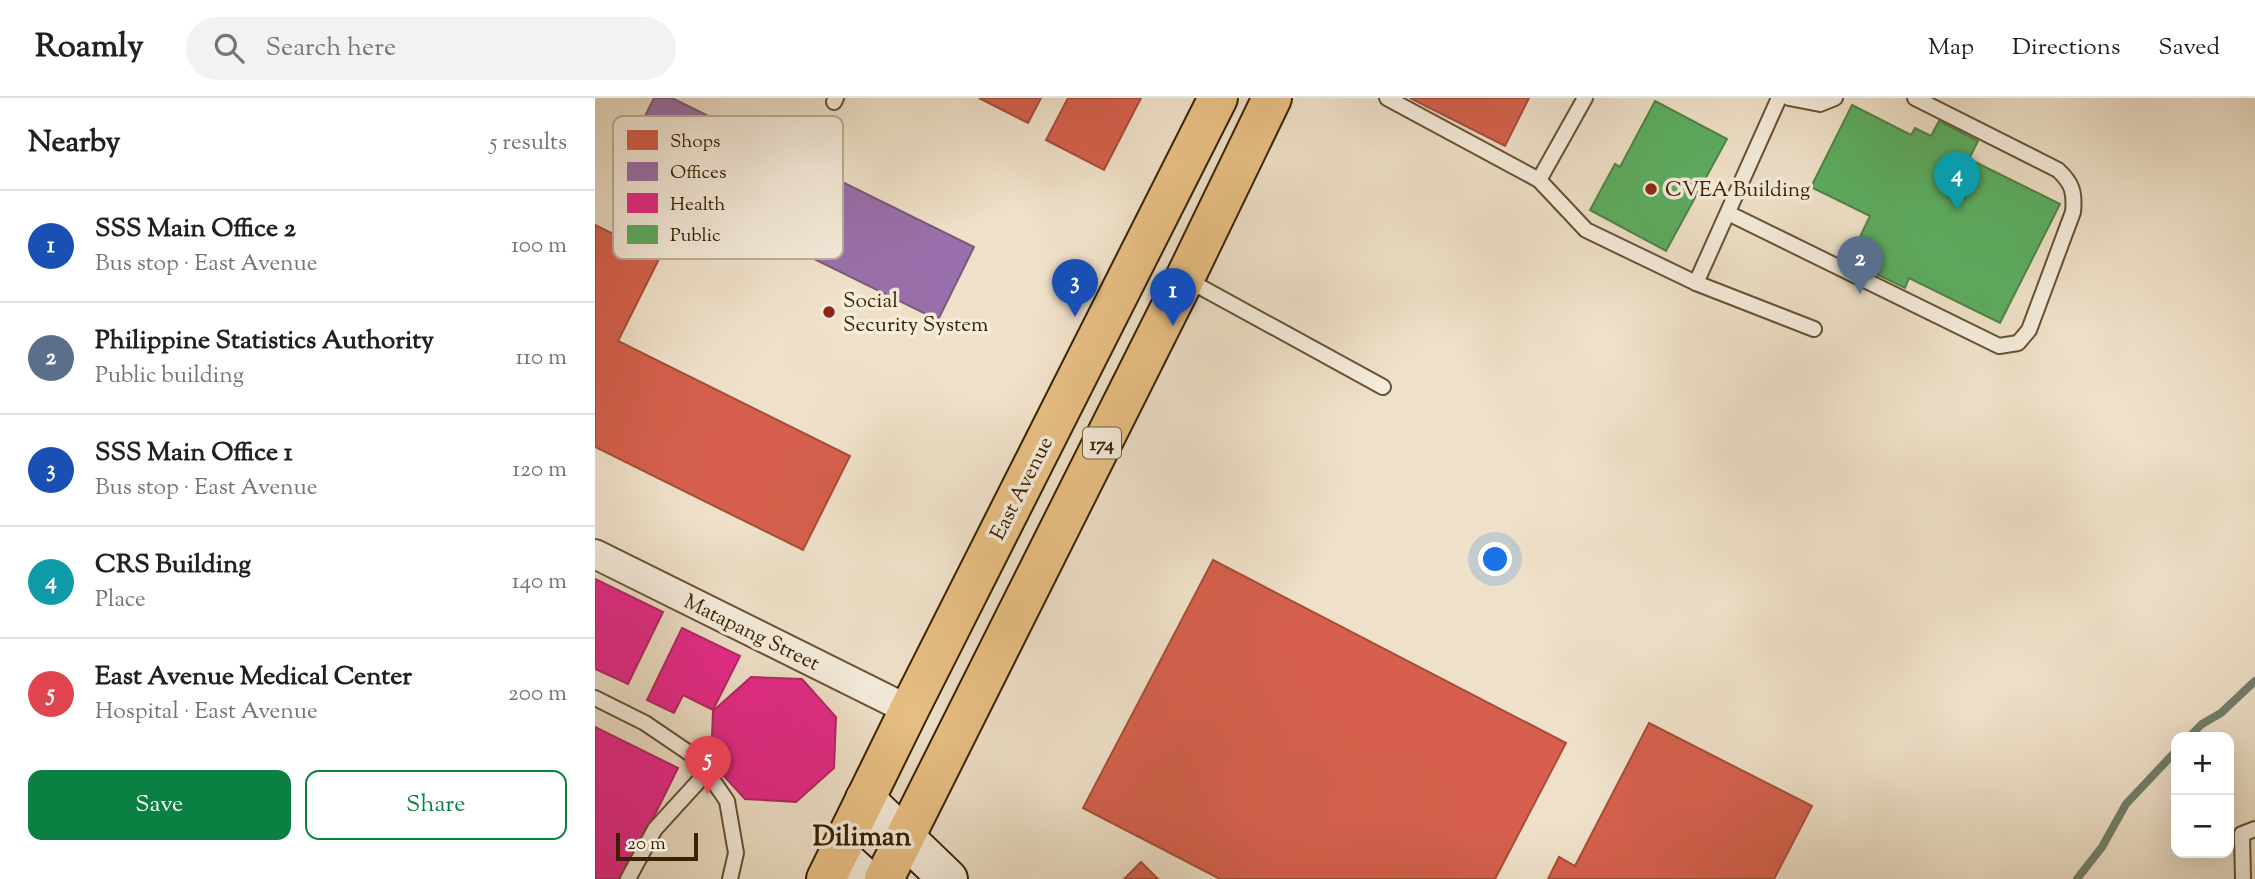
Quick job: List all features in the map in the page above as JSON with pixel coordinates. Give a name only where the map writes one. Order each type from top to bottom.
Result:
[{"type":"main road","name":"East Avenue","points":[[843,871],[865,799],[1218,98]]},
{"type":"main road","name":"174","points":[[884,879],[1185,278],[1272,98]]},
{"type":"main road","points":[[865,799],[948,879]]},
{"type":"street","name":"Matapang Street","points":[[595,554],[909,710]]},
{"type":"lane","points":[[1387,98],[1539,180],[1586,230],[1696,283],[1814,330]]},
{"type":"lane","points":[[1539,180],[1585,98]]},
{"type":"lane","points":[[1696,283],[1779,98]]},
{"type":"lane","points":[[1789,98],[1820,104],[1835,98]]},
{"type":"lane","points":[[1728,213],[1999,346],[2018,343],[2029,330],[2073,212],[2075,195],[2070,181],[2058,170],[1915,98]]},
{"type":"lane","points":[[1185,278],[1383,387]]},
{"type":"lane","points":[[595,698],[645,723],[698,759],[727,801],[736,853],[730,879]]},
{"type":"lane","points":[[628,879],[655,829],[707,772]]},
{"type":"lane","points":[[2242,879],[2242,834],[2255,829]]},
{"type":"building: Shops","points":[[979,98],[1041,98],[1028,123]]},
{"type":"building: Shops","points":[[1068,98],[1141,98],[1104,170],[1046,140]]},
{"type":"building: Shops","points":[[1410,98],[1529,98],[1505,146]]},
{"type":"building: Shops","points":[[595,225],[613,234],[613,259],[659,259],[618,341],[850,456],[803,550],[595,447]]},
{"type":"building: Shops","points":[[1213,560],[1566,743],[1495,879],[1220,879],[1083,808]]},
{"type":"building: Shops","points":[[1649,723],[1812,806],[1774,879],[1548,879],[1559,857],[1575,866]]},
{"type":"building: Shops","points":[[1141,862],[1158,879],[1124,879]]},
{"type":"building: Offices","points":[[654,98],[672,98],[708,116],[645,116]]},
{"type":"building: Offices","points":[[843,182],[974,247],[938,320],[814,259],[843,259]]},
{"type":"building: Health","points":[[595,579],[663,612],[628,684],[595,669]]},
{"type":"building: Health","points":[[682,628],[740,656],[713,710],[683,695],[674,713],[647,700]]},
{"type":"building: Health","points":[[751,677],[802,679],[836,717],[834,768],[796,802],[745,799],[711,762],[713,711]]},
{"type":"building: Health","points":[[595,727],[678,768],[623,879],[595,879]]},
{"type":"building: Public","name":"CVEA Building","points":[[1655,101],[1727,139],[1666,251],[1590,210],[1615,164],[1620,167]]},
{"type":"building: Public","points":[[1852,105],[1911,135],[1915,128],[1931,136],[1939,121],[1978,141],[1969,159],[2060,204],[2000,323],[1909,278],[1905,288],[1864,268],[1871,255],[1855,247],[1870,216],[1811,187]]},
{"type":"waterway","points":[[2194,732],[2221,713],[2255,681]]},
{"type":"waterway","points":[[2077,879],[2102,847],[2126,804],[2171,756]]},
{"type":"place","name":"CVEA Building","points":[[1651,189]]},
{"type":"place","name":"CRS Building","points":[[1957,210]]},
{"type":"place","name":"Philippine Statistics Authority","points":[[1860,294]]},
{"type":"place","name":"Social Security System","points":[[829,312]]},
{"type":"place","name":"SSS Main Office 1","points":[[1075,317]]},
{"type":"place","name":"SSS Main Office 2","points":[[1173,326]]},
{"type":"place","name":"East Avenue Medical Center","points":[[708,794]]},
{"type":"district","name":"Diliman","points":[[862,835]]}]
